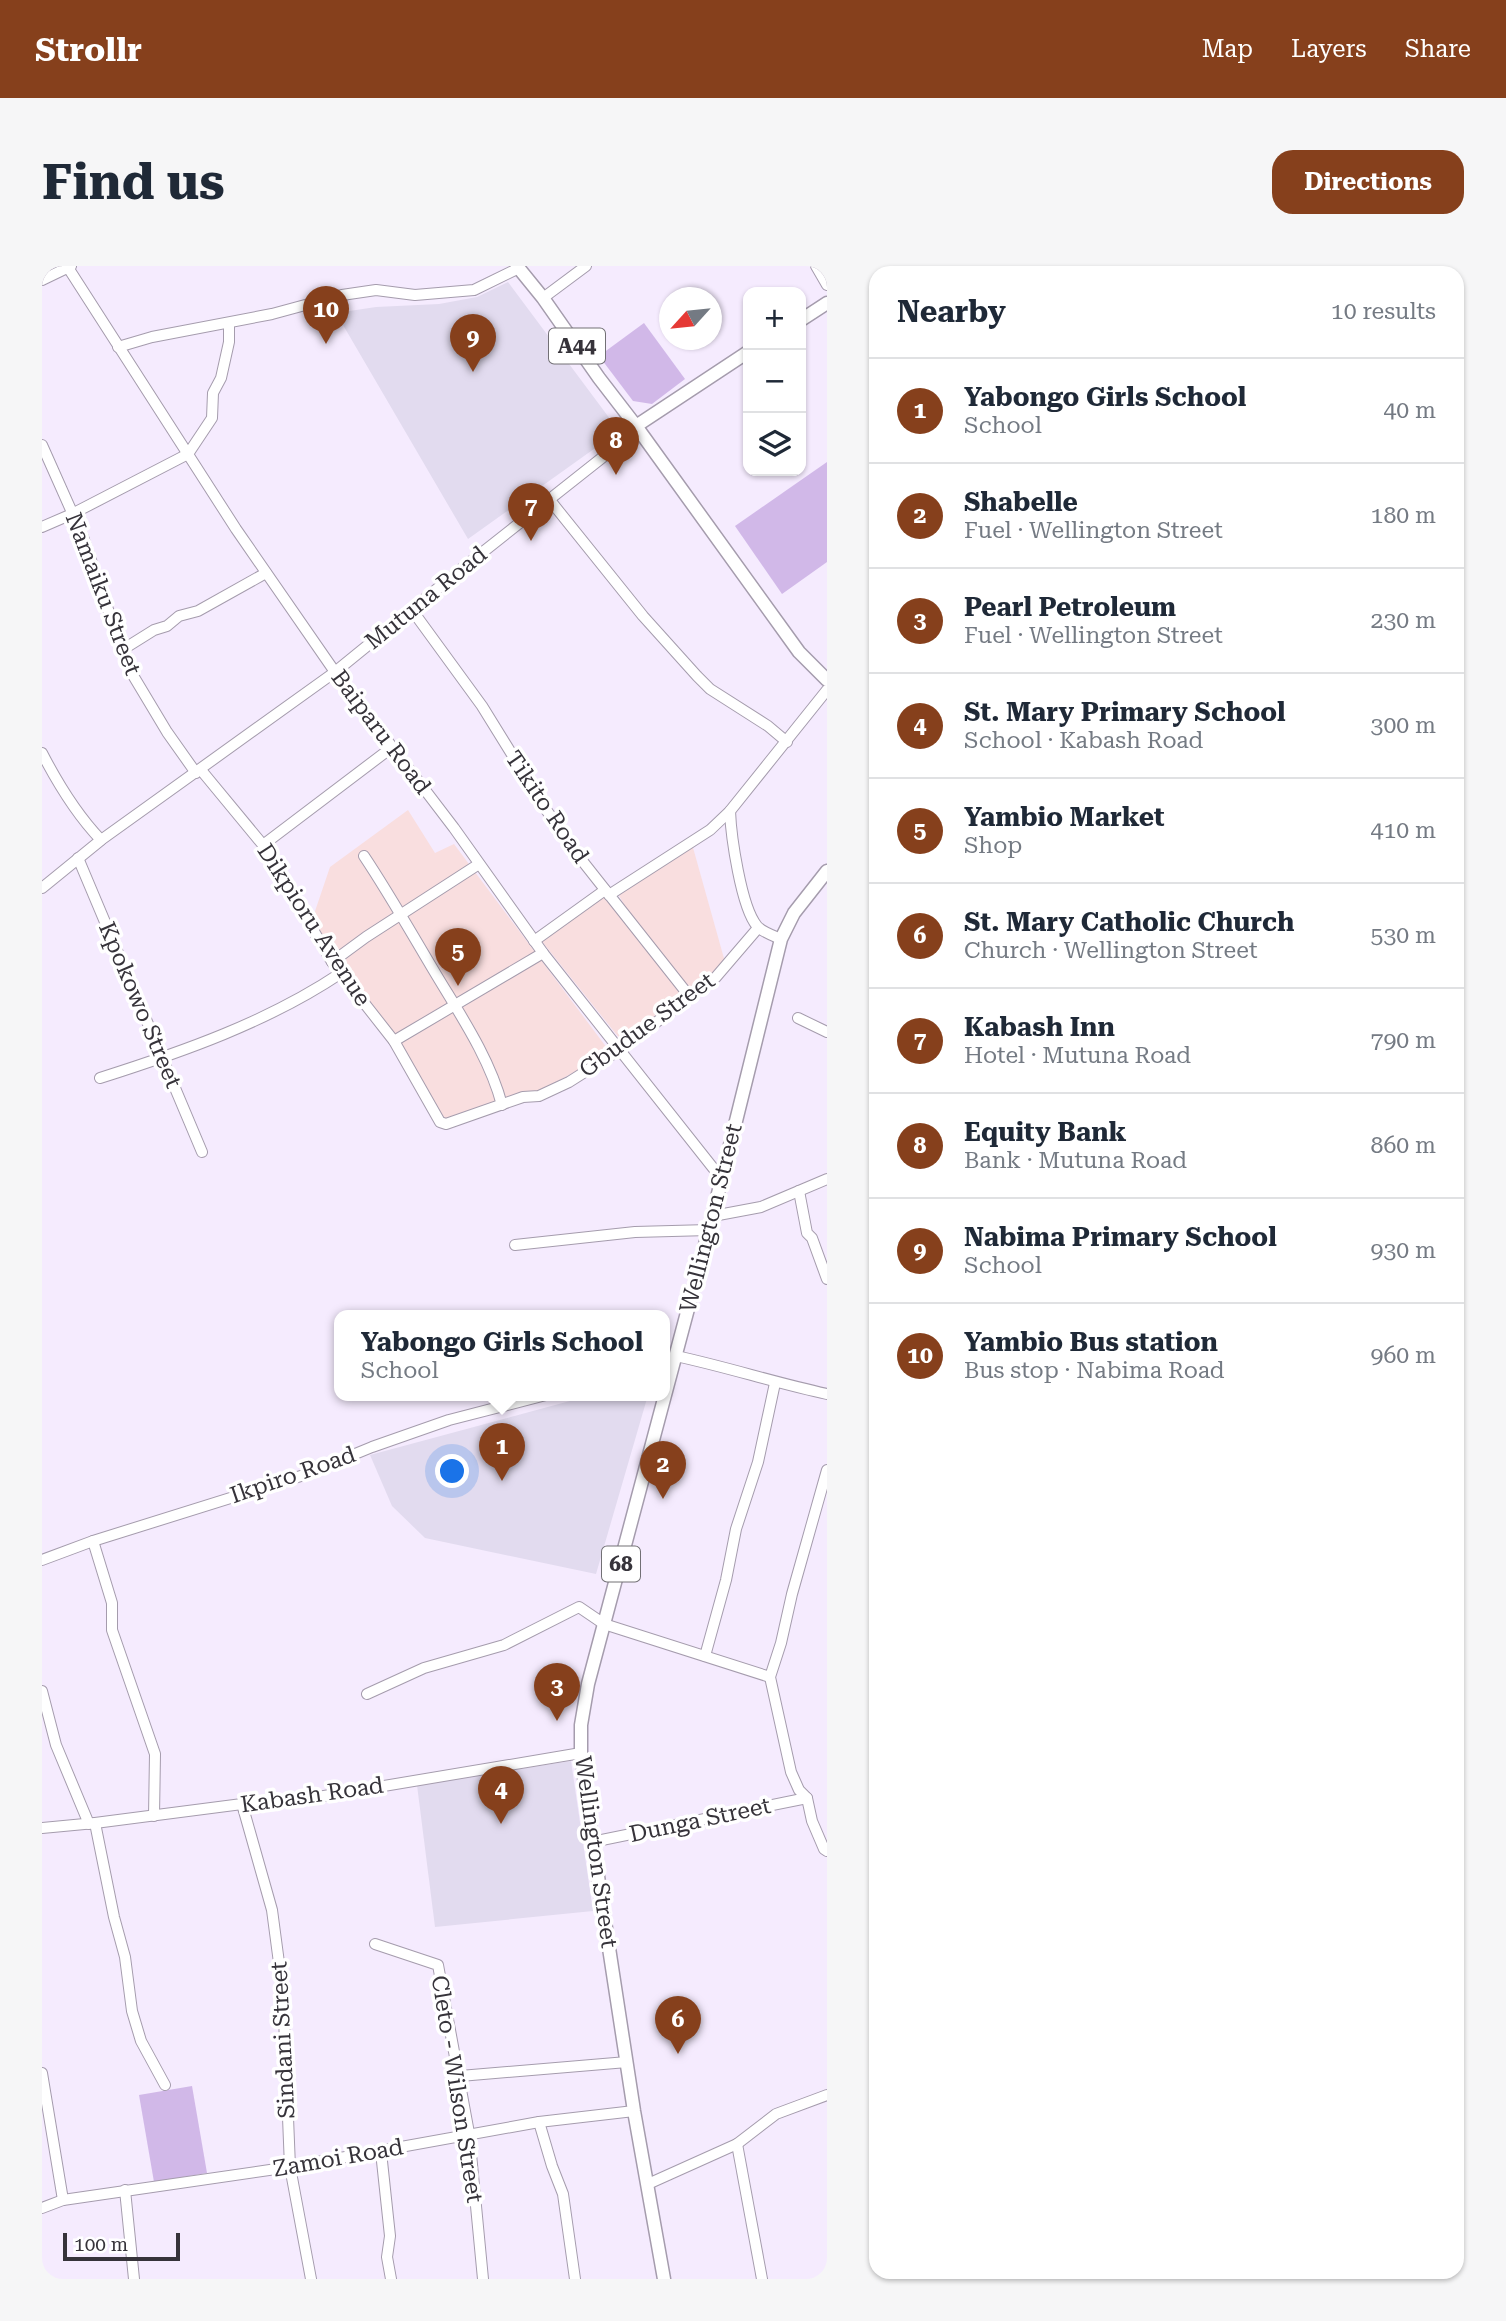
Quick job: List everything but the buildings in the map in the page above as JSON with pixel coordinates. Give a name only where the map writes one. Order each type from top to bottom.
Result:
[{"type":"main road","name":"A44","points":[[518,267],[636,426]]},
{"type":"main road","points":[[806,317],[827,303]]},
{"type":"main road","points":[[743,355],[636,426],[799,652],[827,680]]},
{"type":"main road","name":"Wellington Street","points":[[670,1375],[713,1216],[781,939],[794,913],[827,871]]},
{"type":"main road","name":"Wellington Street","points":[[663,1401],[588,1684],[581,1725],[581,1753],[592,1842],[634,2111],[664,2279]]},
{"type":"street","points":[[543,298],[586,266]]},
{"type":"street","points":[[816,266],[827,285]]},
{"type":"street","points":[[42,280],[69,267]]},
{"type":"street","name":"Baiparu Road","points":[[69,267],[188,454],[335,673],[454,828],[543,953],[721,1178]]},
{"type":"street","points":[[118,347],[152,337],[272,314],[342,295],[376,290],[415,295],[474,290],[518,267]]},
{"type":"street","points":[[42,527],[188,454],[212,418],[213,393],[221,378],[229,342],[229,323]]},
{"type":"street","name":"Mutuna Road","points":[[42,888],[101,840],[335,673],[603,457],[636,426]]},
{"type":"street","name":"Namaiku Street","points":[[42,445],[72,514],[122,650],[147,699],[199,771]]},
{"type":"street","points":[[549,499],[643,616],[697,676],[710,689],[768,726],[787,742]]},
{"type":"street","points":[[122,650],[154,630],[167,626],[179,616],[198,611],[266,573]]},
{"type":"street","name":"Tikito Road","points":[[412,610],[482,706],[547,811],[690,997]]},
{"type":"street","points":[[534,941],[607,892],[710,830],[730,811],[827,690]]},
{"type":"street","points":[[263,845],[391,748]]},
{"type":"street","points":[[42,753],[83,822],[101,840]]},
{"type":"street","name":"Dikpioru Avenue","points":[[199,771],[263,845],[332,962],[394,1041],[440,1122]]},
{"type":"street","points":[[730,811],[746,902],[758,928],[781,939]]},
{"type":"street","points":[[364,856],[402,914],[454,1005],[490,1071],[502,1105]]},
{"type":"street","name":"Kpokowo Street","points":[[78,858],[202,1152]]},
{"type":"street","points":[[332,962],[479,864]]},
{"type":"street","name":"Gbudue Street","points":[[440,1122],[446,1124],[523,1097],[539,1096],[569,1082],[621,1049],[716,977],[758,928]]},
{"type":"street","points":[[394,1041],[543,953]]},
{"type":"street","points":[[100,1079],[163,1058],[268,1014],[341,973]]},
{"type":"street","points":[[798,1018],[827,1032]]},
{"type":"street","points":[[713,1216],[761,1207],[827,1179]]},
{"type":"street","points":[[799,1191],[807,1233],[812,1238],[827,1279]]},
{"type":"street","points":[[515,1245],[635,1232],[709,1230]]},
{"type":"street","points":[[676,1356],[734,1368],[775,1383],[827,1394]]},
{"type":"street","points":[[705,1656],[726,1580],[736,1530],[758,1462],[775,1383]]},
{"type":"street","name":"Ikpiro Road","points":[[42,1560],[93,1541],[304,1475],[449,1420],[523,1401]]},
{"type":"street","points":[[827,1470],[781,1643],[769,1677],[791,1772],[799,1790],[807,1798],[812,1821],[827,1852]]},
{"type":"street","points":[[93,1541],[112,1603],[112,1630],[155,1754],[154,1816]]},
{"type":"street","points":[[368,1694],[424,1668],[504,1645],[579,1606],[604,1624],[769,1677]]},
{"type":"street","points":[[42,1691],[56,1745],[92,1824],[125,1956],[132,2011],[141,2041],[166,2085]]},
{"type":"street","name":"Kabash Road","points":[[42,1828],[306,1799],[581,1753]]},
{"type":"street","name":"Dunga Street","points":[[592,1842],[807,1798]]},
{"type":"street","name":"Sindani Street","points":[[242,1804],[272,1910],[283,1993],[290,2167],[311,2279]]},
{"type":"street","name":"Cleto - Wilson Street","points":[[375,1944],[438,1965],[469,2133],[483,2279]]},
{"type":"street","points":[[460,2076],[627,2062]]},
{"type":"street","points":[[42,2073],[63,2200]]},
{"type":"street","points":[[648,2184],[737,2144],[776,2114],[827,2096]]},
{"type":"street","name":"Zamoi Road","points":[[42,2208],[63,2200],[381,2152],[469,2133],[634,2111]]},
{"type":"street","points":[[539,2122],[552,2166],[564,2194],[575,2279]]},
{"type":"street","points":[[737,2144],[762,2279]]},
{"type":"street","points":[[381,2152],[390,2235],[387,2257],[391,2279]]},
{"type":"street","points":[[125,2190],[134,2279]]},
{"type":"shaded area","points":[[508,282],[619,431],[468,539],[336,313],[376,307],[439,304],[477,297]]},
{"type":"shaded area","points":[[644,323],[659,343],[659,350],[664,350],[685,379],[652,404],[633,401],[599,356]]},
{"type":"shaded area","points":[[827,462],[827,562],[782,594],[735,526]]},
{"type":"shaded area","points":[[408,810],[435,853],[454,844],[610,1052],[533,1095],[446,1128],[312,920],[330,867]]},
{"type":"shaded area","points":[[692,844],[725,962],[691,995],[631,917],[617,892]]},
{"type":"shaded area","points":[[604,892],[683,995],[624,1044],[540,939]]},
{"type":"shaded area","points":[[570,1401],[646,1401],[596,1574],[425,1538],[392,1506],[370,1455]]},
{"type":"shaded area","points":[[571,1761],[593,1911],[435,1927],[417,1785]]},
{"type":"shaded area","points":[[192,2086],[207,2173],[154,2182],[139,2095]]},
{"type":"place","name":"Yambio Bus station","points":[[326,344]]},
{"type":"place","name":"Nabima Primary School","points":[[473,372]]},
{"type":"place","name":"Equity Bank","points":[[616,475]]},
{"type":"place","name":"Kabash Inn","points":[[531,541]]},
{"type":"place","name":"Yambio Market","points":[[458,986]]},
{"type":"place","name":"Yabongo Girls School","points":[[502,1481]]},
{"type":"place","name":"Shabelle","points":[[663,1499]]},
{"type":"place","name":"Pearl Petroleum","points":[[557,1721]]},
{"type":"place","name":"St. Mary Primary School","points":[[501,1824]]},
{"type":"place","name":"St. Mary Catholic Church","points":[[678,2054]]}]
